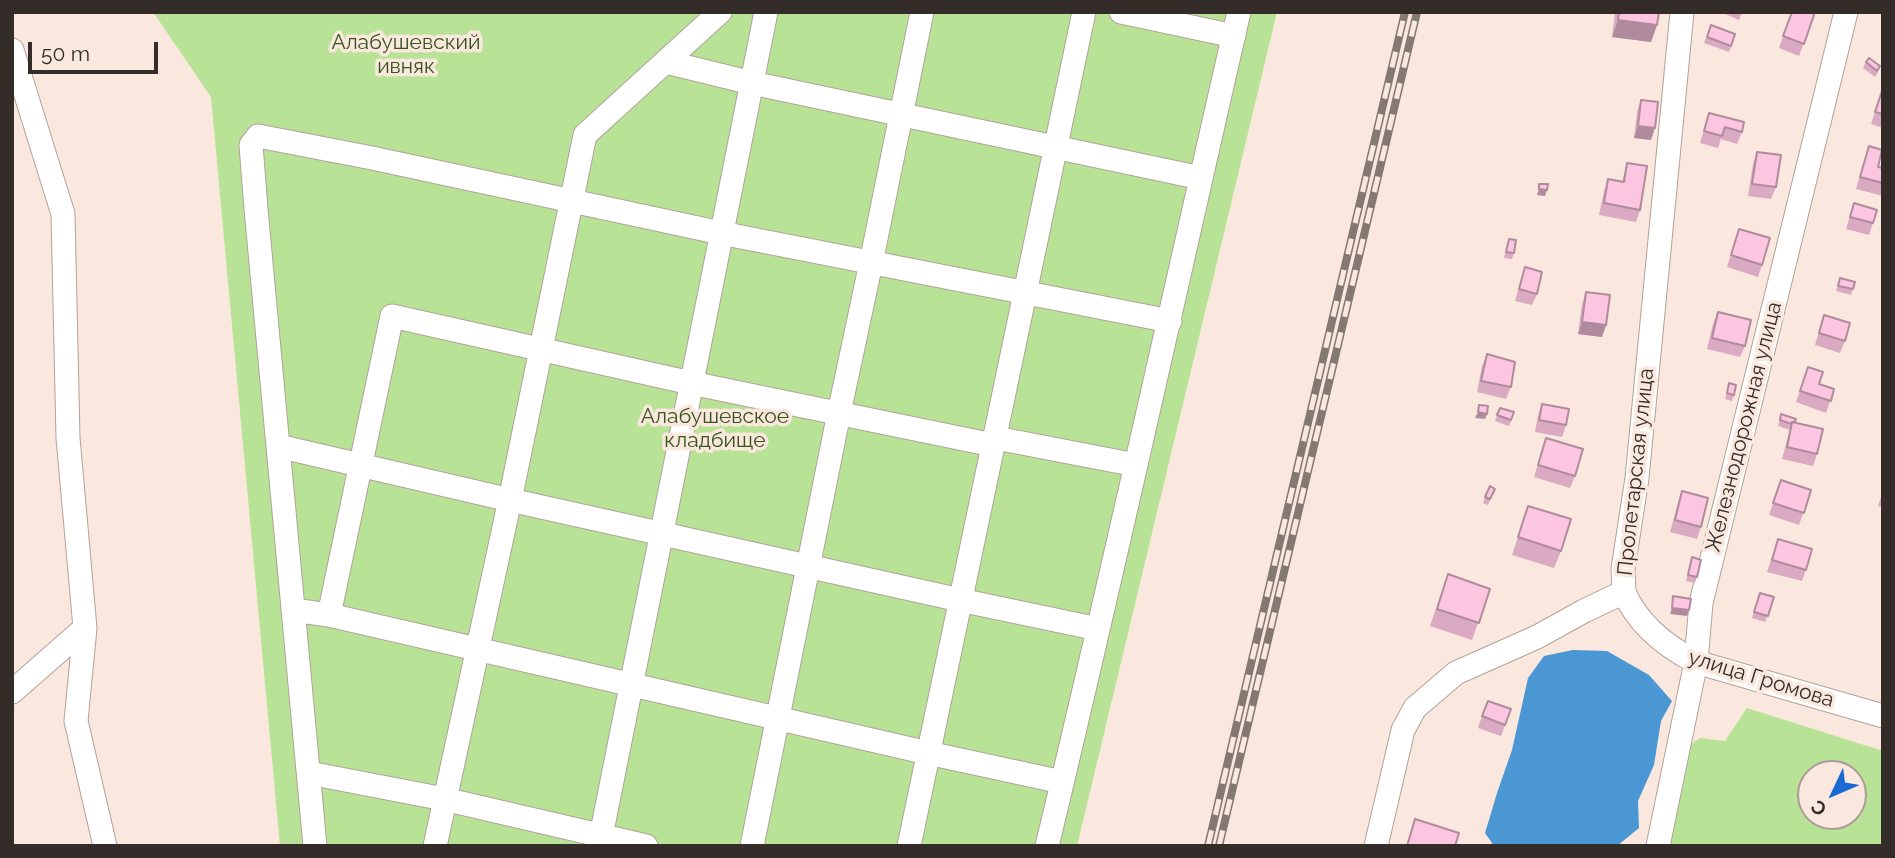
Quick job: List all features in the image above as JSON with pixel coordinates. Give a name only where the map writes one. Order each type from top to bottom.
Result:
[{"type":"street","points":[[435,846],[585,135],[720,12]]},
{"type":"street","points":[[600,841],[766,12]]},
{"type":"street","points":[[752,846],[922,12]]},
{"type":"street","points":[[909,846],[1084,12]]},
{"type":"street","points":[[1121,12],[1234,36]]},
{"type":"street","points":[[1047,846],[1239,12]]},
{"type":"street","name":"Пролетарская улица","points":[[1376,846],[1403,730],[1415,708],[1456,673],[1537,637],[1624,592],[1623,569],[1637,478],[1682,12]]},
{"type":"street","name":"Железнодорожная улица","points":[[1658,846],[1696,662],[1701,603],[1846,12]]},
{"type":"street","points":[[12,50],[63,214],[68,438],[85,628],[76,721],[105,846]]},
{"type":"street","points":[[666,62],[752,83],[1201,178]]},
{"type":"street","points":[[315,846],[251,145],[258,136],[721,233],[1170,321]]},
{"type":"street","points":[[329,615],[392,316],[839,413],[1136,465]]},
{"type":"street","points":[[278,446],[510,500],[1098,629]]},
{"type":"street","name":"улица Громова","points":[[1624,592],[1632,610],[1654,634],[1677,652],[1696,662],[1883,716]]},
{"type":"street","points":[[293,610],[329,615],[1062,782]]},
{"type":"street","points":[[12,692],[85,628]]},
{"type":"street","points":[[309,773],[444,799],[600,841],[646,846]]},
{"type":"green space","name":"Алабушевское кладбище","points":[[153,12],[1277,12],[1077,846],[280,846],[211,97]]},
{"type":"green space","points":[[1747,708],[1883,751],[1883,846],[1662,846],[1688,746],[1700,738],[1725,741]]},
{"type":"water","points":[[1573,650],[1607,651],[1649,675],[1672,701],[1661,721],[1654,765],[1638,801],[1639,828],[1617,846],[1491,846],[1492,843],[1485,833],[1512,750],[1528,678],[1544,656]]},
{"type":"building","points":[[1619,12],[1659,12],[1657,25],[1618,20]]},
{"type":"building","points":[[1792,12],[1815,12],[1804,44],[1783,36]]},
{"type":"building","points":[[1711,25],[1735,34],[1731,46],[1707,37]]},
{"type":"building","points":[[1869,58],[1880,66],[1877,71],[1866,62]]},
{"type":"building","points":[[1883,88],[1883,114],[1875,112]]},
{"type":"building","points":[[1641,100],[1658,102],[1655,128],[1638,126]]},
{"type":"building","points":[[1709,113],[1744,122],[1742,132],[1725,127],[1722,136],[1704,131]]},
{"type":"building","points":[[1869,146],[1882,150],[1878,167],[1883,168],[1883,183],[1860,177]]},
{"type":"building","points":[[1757,152],[1781,155],[1776,187],[1752,184]]},
{"type":"building","points":[[1627,163],[1647,166],[1640,210],[1604,203],[1608,179],[1624,182]]},
{"type":"building","points":[[1539,184],[1548,184],[1547,190],[1539,189]]},
{"type":"building","points":[[1854,203],[1877,210],[1873,223],[1850,217]]},
{"type":"building","points":[[1739,229],[1770,238],[1762,265],[1731,255]]},
{"type":"building","points":[[1509,239],[1516,240],[1514,253],[1506,252]]},
{"type":"building","points":[[1525,267],[1542,272],[1537,294],[1519,289]]},
{"type":"building","points":[[1840,278],[1855,282],[1853,289],[1838,286]]},
{"type":"building","points":[[1586,292],[1610,295],[1606,325],[1582,322]]},
{"type":"building","points":[[1718,312],[1751,320],[1745,346],[1712,338]]},
{"type":"building","points":[[1824,315],[1850,323],[1845,341],[1819,333]]},
{"type":"building","points":[[1487,354],[1515,362],[1511,387],[1481,381]]},
{"type":"building","points":[[1808,367],[1823,372],[1819,384],[1834,389],[1831,401],[1800,391]]},
{"type":"building","points":[[1729,383],[1736,385],[1734,395],[1727,393]]},
{"type":"building","points":[[1542,404],[1569,409],[1566,425],[1539,420]]},
{"type":"building","points":[[1479,405],[1488,406],[1487,414],[1478,412]]},
{"type":"building","points":[[1500,408],[1514,412],[1511,420],[1497,415]]},
{"type":"building","points":[[1781,414],[1796,419],[1795,422],[1792,424],[1780,420]]},
{"type":"building","points":[[1792,422],[1823,429],[1817,454],[1787,447]]},
{"type":"building","points":[[1546,438],[1583,449],[1575,476],[1538,465]]},
{"type":"building","points":[[1781,480],[1811,490],[1804,513],[1773,503]]},
{"type":"building","points":[[1490,486],[1495,489],[1490,499],[1485,497]]},
{"type":"building","points":[[1682,491],[1708,498],[1701,527],[1675,520]]},
{"type":"building","points":[[1528,506],[1571,519],[1561,551],[1518,537]]},
{"type":"building","points":[[1778,539],[1812,549],[1806,570],[1772,560]]},
{"type":"building","points":[[1692,557],[1701,560],[1697,577],[1688,575]]},
{"type":"building","points":[[1448,574],[1490,589],[1479,623],[1437,609]]},
{"type":"building","points":[[1760,593],[1774,597],[1768,616],[1754,612]]},
{"type":"building","points":[[1673,596],[1691,599],[1689,610],[1672,608]]},
{"type":"building","points":[[1488,701],[1511,709],[1505,725],[1482,716]]},
{"type":"building","points":[[1415,819],[1459,833],[1455,846],[1407,846]]},
{"type":"railway","points":[[1208,846],[1405,12]]},
{"type":"railway","points":[[1219,846],[1417,12]]},
{"type":"park label","name":"Алабушевский ивняк","points":[[406,55]]}]
